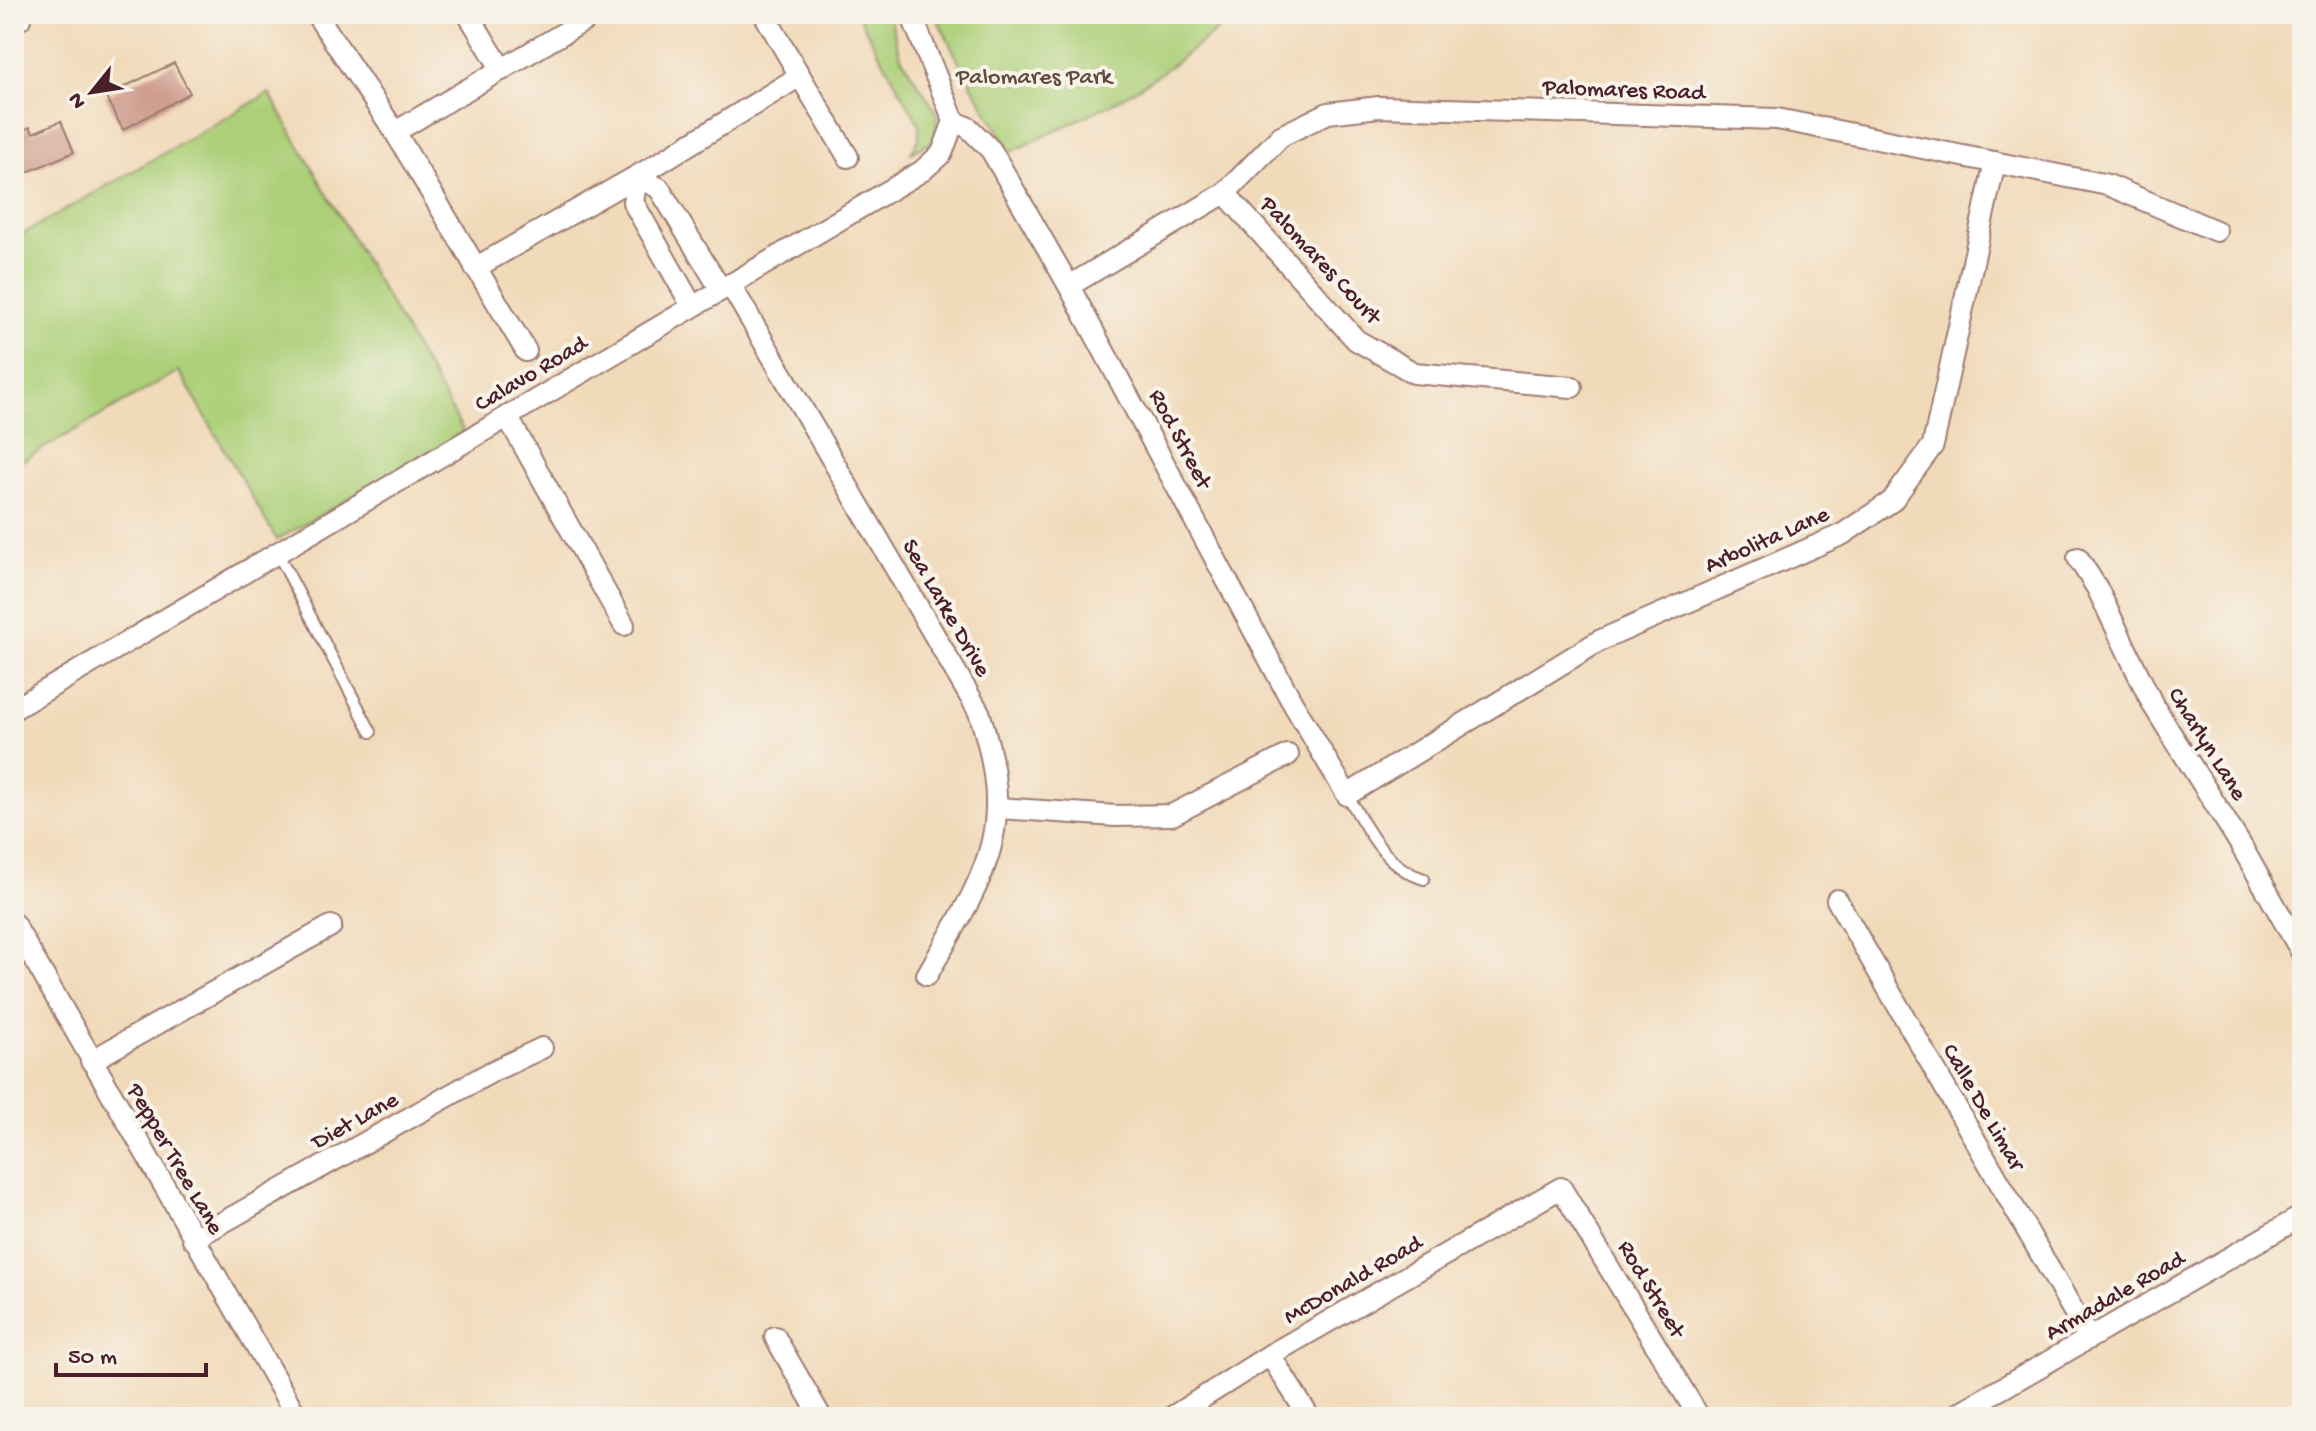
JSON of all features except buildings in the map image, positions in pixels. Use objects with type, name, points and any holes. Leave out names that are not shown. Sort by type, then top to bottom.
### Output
[{"type":"street","points":[[316,14],[395,132],[526,351]]},
{"type":"street","points":[[468,14],[502,70]]},
{"type":"street","points":[[395,132],[596,14]]},
{"type":"street","points":[[764,14],[848,157]]},
{"type":"street","points":[[911,14],[954,121]]},
{"type":"street","points":[[475,268],[637,177],[800,76]]},
{"type":"street","name":"Palomares Road","points":[[1069,286],[1225,193],[1281,136],[1328,113],[1379,107],[1777,119],[2108,185],[2216,231]]},
{"type":"street","name":"Rod Street","points":[[954,121],[969,128],[991,150],[1069,286],[1291,700],[1347,795]]},
{"type":"street","name":"Calavo Road","points":[[14,709],[922,171],[942,153],[954,121]]},
{"type":"street","name":"Arbolita Lane","points":[[1347,795],[1599,641],[1843,534],[1892,501],[1933,445],[1995,162]]},
{"type":"street","points":[[637,177],[633,202],[692,306]]},
{"type":"street","name":"Sea Larke Drive","points":[[637,177],[659,188],[726,287],[979,712],[990,747],[999,808],[985,873],[927,975]]},
{"type":"street","name":"Palomares Court","points":[[1225,193],[1356,340],[1414,373],[1572,387]]},
{"type":"street","points":[[507,416],[624,625]]},
{"type":"street","name":"Charlyn Lane","points":[[2078,558],[2097,588],[2153,705],[2239,842],[2302,953]]},
{"type":"street","points":[[999,808],[1116,816],[1172,815],[1288,755]]},
{"type":"street","name":"Calle De Limar","points":[[1837,900],[2089,1338]]},
{"type":"street","name":"Pepper Tree Lane","points":[[14,924],[297,1417]]},
{"type":"street","points":[[91,1061],[331,926]]},
{"type":"street","name":"Diet Lane","points":[[193,1239],[493,1071],[542,1048]]},
{"type":"street","name":"Rod Street","points":[[1561,1188],[1699,1417]]},
{"type":"street","name":"McDonald Road","points":[[1172,1417],[1270,1355],[1561,1188]]},
{"type":"street","name":"Armadale Road","points":[[1952,1417],[2302,1216]]},
{"type":"street","points":[[775,1337],[821,1417]]},
{"type":"street","points":[[1270,1355],[1309,1417]]},
{"type":"lane","points":[[277,552],[371,732]]},
{"type":"lane","points":[[1347,795],[1385,855],[1399,867],[1424,879]]},
{"type":"green space","points":[[857,14],[889,14],[901,57],[937,113],[935,140],[911,153],[919,139],[919,124]]},
{"type":"green space","name":"Palomares Park","points":[[935,14],[1239,14],[1161,73],[1117,101],[1011,152],[965,74]]},
{"type":"green space","points":[[269,93],[464,432],[277,540],[179,371],[14,465],[14,239]]}]
